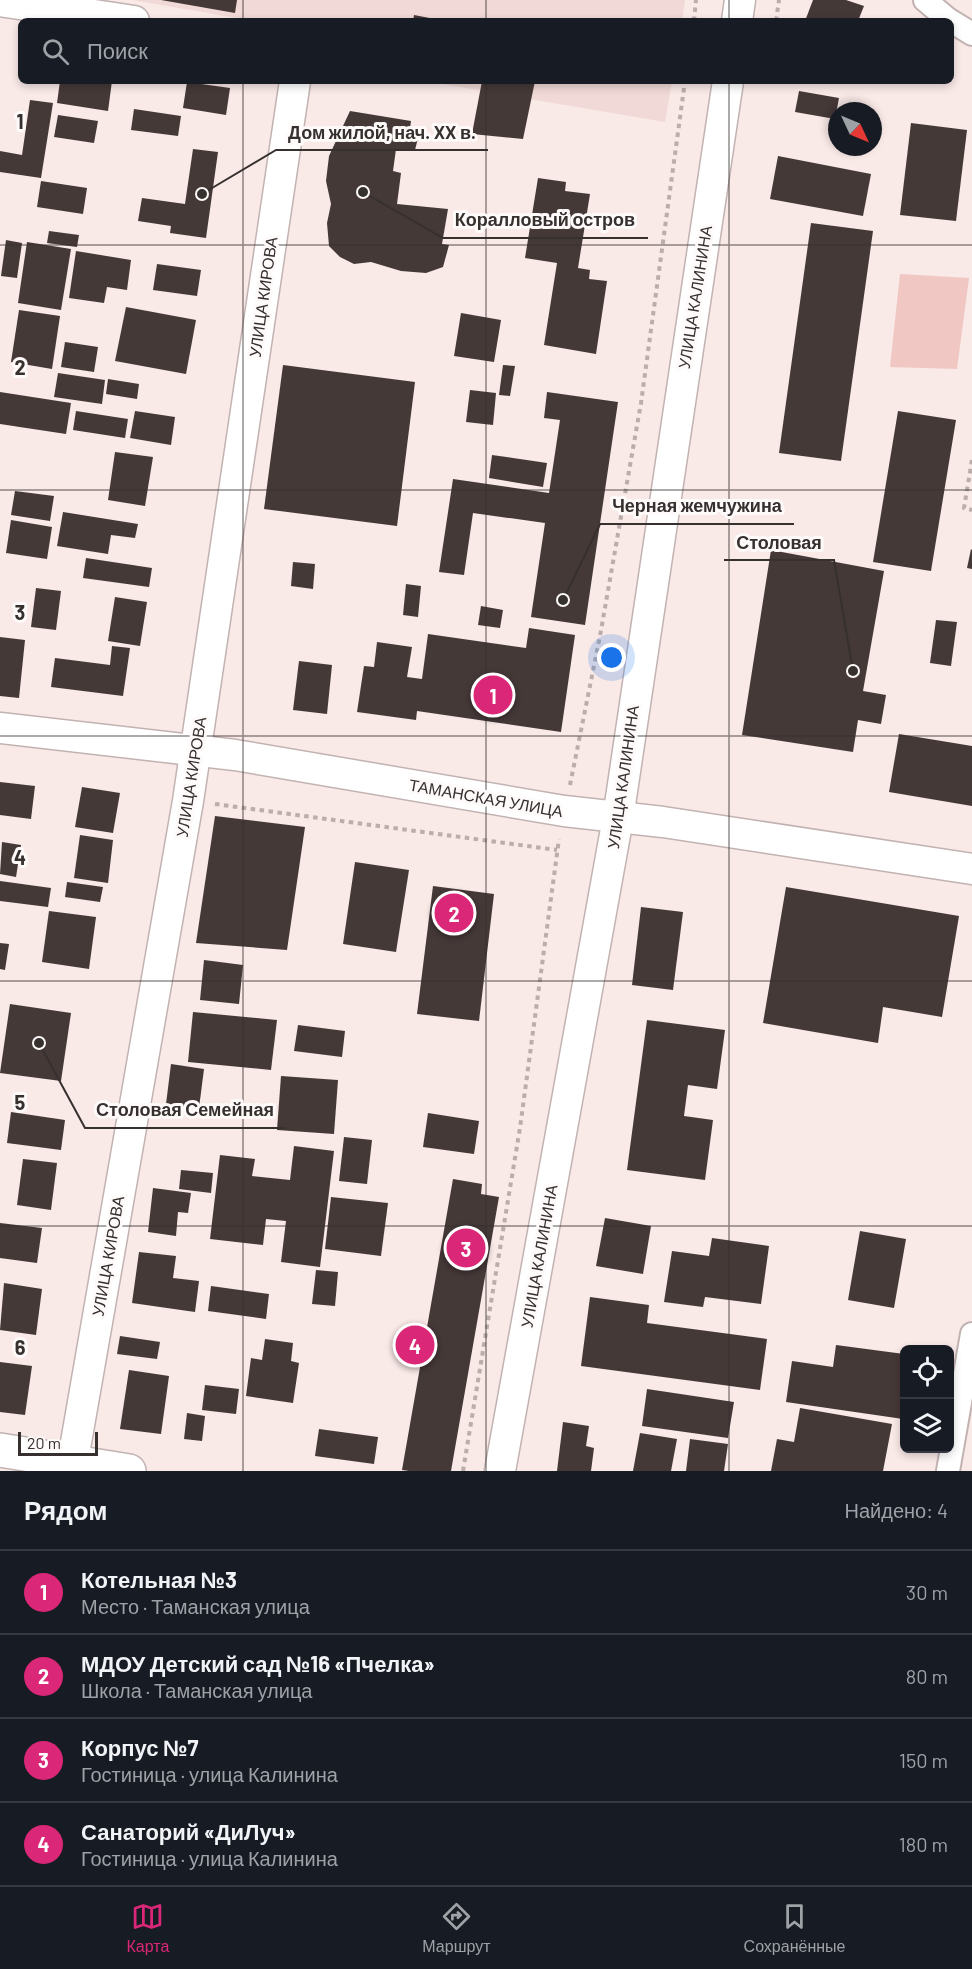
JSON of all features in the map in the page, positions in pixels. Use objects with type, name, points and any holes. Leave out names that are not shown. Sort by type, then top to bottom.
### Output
[{"type":"street","points":[[737,18],[740,0]]},
{"type":"street","points":[[925,0],[947,18]]},
{"type":"street","points":[[0,1],[114,18]]},
{"type":"street","points":[[954,23],[972,34]]},
{"type":"street","name":"УЛИЦА КИРОВА","points":[[72,1467],[195,752],[295,84]]},
{"type":"street","name":"УЛИЦА КАЛИНИНА","points":[[500,1471],[618,818],[728,84]]},
{"type":"street","name":"ТАМАНСКАЯ УЛИЦА","points":[[0,728],[235,755],[564,811],[972,869]]},
{"type":"street","points":[[948,1471],[972,1334]]},
{"type":"street","points":[[0,1450],[72,1467],[129,1471]]},
{"type":"path","points":[[693,18],[696,0]]},
{"type":"path","points":[[776,18],[779,0]]},
{"type":"path","points":[[463,1471],[520,1128],[557,850],[600,636],[641,403],[685,84]]},
{"type":"path","points":[[972,460],[964,508],[972,510]]},
{"type":"path","points":[[209,803],[557,850]]},
{"type":"shaded area","points":[[133,0],[685,0],[682,18],[237,18]]},
{"type":"shaded area","points":[[443,84],[671,84],[665,122]]},
{"type":"shaded area","points":[[900,274],[969,278],[957,369],[890,367]]},
{"type":"building","points":[[161,0],[237,0],[235,13]]},
{"type":"building","points":[[813,0],[846,0],[864,6],[859,18],[806,18]]},
{"type":"building","points":[[414,15],[430,18],[414,18]]},
{"type":"building","points":[[60,84],[112,84],[108,111],[57,103]]},
{"type":"building","points":[[187,84],[230,88],[226,115],[183,108]]},
{"type":"building","points":[[481,84],[534,84],[523,139],[472,134]]},
{"type":"building","points":[[799,91],[839,98],[838,102],[828,102],[828,118],[795,112]]},
{"type":"building","points":[[30,100],[53,103],[41,178],[0,172],[0,151],[22,155]]},
{"type":"building","points":[[134,109],[181,116],[178,136],[131,130]]},
{"type":"building","points":[[350,111],[411,121],[409,136],[418,138],[415,150],[396,149],[393,171],[401,173],[397,204],[448,209],[442,244],[449,245],[443,267],[426,273],[401,271],[371,262],[354,264],[340,257],[329,246],[327,223],[331,204],[326,181],[329,156]]},
{"type":"building","points":[[58,115],[98,121],[94,143],[54,137]]},
{"type":"building","points":[[911,123],[967,130],[956,221],[900,215]]},
{"type":"building","points":[[193,149],[218,152],[206,238],[170,233],[171,226],[138,221],[142,198],[185,204]]},
{"type":"building","points":[[778,156],[871,174],[863,216],[770,199]]},
{"type":"building","points":[[538,178],[566,182],[565,191],[590,194],[578,268],[590,270],[589,279],[607,281],[596,354],[544,345],[557,263],[525,258]]},
{"type":"building","points":[[41,181],[87,188],[83,214],[37,207]]},
{"type":"building","points":[[811,223],[873,231],[841,461],[779,453]]},
{"type":"building","points":[[49,231],[79,235],[77,247],[47,243]]},
{"type":"building","points":[[6,240],[22,243],[17,278],[1,276]]},
{"type":"building","points":[[27,242],[71,249],[61,310],[18,303]]},
{"type":"building","points":[[76,251],[131,260],[127,290],[107,287],[104,303],[69,298]]},
{"type":"building","points":[[157,264],[201,270],[197,296],[153,290]]},
{"type":"building","points":[[126,307],[196,320],[186,374],[115,361]]},
{"type":"building","points":[[19,310],[60,316],[52,369],[11,362]]},
{"type":"building","points":[[461,313],[501,320],[494,362],[454,356]]},
{"type":"building","points":[[65,342],[98,347],[94,372],[61,367]]},
{"type":"building","points":[[283,365],[415,382],[397,526],[264,509]]},
{"type":"building","points":[[503,365],[515,366],[510,396],[499,395]]},
{"type":"building","points":[[58,373],[105,380],[102,404],[54,397]]},
{"type":"building","points":[[108,379],[139,384],[137,399],[106,394]]},
{"type":"building","points":[[470,390],[496,393],[493,425],[466,422]]},
{"type":"building","points":[[0,392],[71,403],[66,434],[0,424]]},
{"type":"building","points":[[547,392],[618,402],[585,625],[531,617],[545,523],[473,513],[464,575],[439,572],[453,479],[549,493],[560,420],[544,418]]},
{"type":"building","points":[[76,411],[128,419],[125,438],[73,430]]},
{"type":"building","points":[[135,411],[175,417],[171,445],[130,438]]},
{"type":"building","points":[[898,411],[956,420],[931,571],[873,562]]},
{"type":"building","points":[[115,452],[153,457],[145,506],[108,500]]},
{"type":"building","points":[[492,455],[547,463],[543,487],[489,478]]},
{"type":"building","points":[[15,491],[54,496],[50,521],[11,515]]},
{"type":"building","points":[[63,512],[138,524],[135,538],[111,535],[108,554],[57,546]]},
{"type":"building","points":[[11,520],[52,527],[47,559],[6,553]]},
{"type":"building","points":[[771,550],[884,571],[863,691],[886,695],[881,724],[858,720],[853,752],[742,735]]},
{"type":"building","points":[[972,550],[972,569],[967,568]]},
{"type":"building","points":[[86,558],[152,568],[149,587],[83,578]]},
{"type":"building","points":[[293,562],[315,564],[313,589],[291,586]]},
{"type":"building","points":[[406,584],[421,586],[418,617],[403,615]]},
{"type":"building","points":[[36,588],[61,591],[56,630],[31,627]]},
{"type":"building","points":[[115,597],[147,602],[140,646],[108,641]]},
{"type":"building","points":[[481,606],[503,610],[500,628],[478,625]]},
{"type":"building","points":[[936,620],[957,622],[951,666],[930,663]]},
{"type":"building","points":[[529,628],[575,635],[561,732],[417,711],[416,720],[357,712],[364,666],[374,667],[377,642],[412,647],[407,677],[422,679],[428,634],[526,648]]},
{"type":"building","points":[[0,637],[25,640],[19,698],[0,696]]},
{"type":"building","points":[[112,646],[130,648],[123,696],[51,687],[55,658],[110,665]]},
{"type":"building","points":[[299,661],[332,665],[327,714],[293,710]]},
{"type":"building","points":[[899,734],[972,746],[972,806],[889,792]]},
{"type":"building","points":[[0,782],[35,786],[31,819],[0,815]]},
{"type":"building","points":[[82,787],[120,793],[113,833],[75,827]]},
{"type":"building","points":[[215,816],[305,827],[287,950],[196,943]]},
{"type":"building","points":[[80,835],[113,840],[108,883],[74,878]]},
{"type":"building","points":[[2,842],[21,845],[16,877],[0,874]]},
{"type":"building","points":[[355,862],[409,870],[396,952],[343,944]]},
{"type":"building","points":[[0,881],[51,888],[48,907],[0,901]]},
{"type":"building","points":[[67,882],[103,887],[100,902],[65,897]]},
{"type":"building","points":[[433,886],[494,894],[479,1021],[417,1014]]},
{"type":"building","points":[[786,887],[959,916],[942,1017],[883,1007],[878,1043],[763,1023]]},
{"type":"building","points":[[641,907],[683,912],[673,990],[632,985]]},
{"type":"building","points":[[49,911],[96,917],[89,969],[42,962]]},
{"type":"building","points":[[0,943],[9,944],[5,970],[0,969]]},
{"type":"building","points":[[204,960],[243,965],[239,1004],[200,1000]]},
{"type":"building","points":[[10,1004],[71,1013],[61,1081],[0,1073]]},
{"type":"building","points":[[193,1012],[277,1020],[271,1070],[188,1062]]},
{"type":"building","points":[[647,1020],[725,1030],[717,1089],[688,1085],[684,1116],[713,1120],[705,1180],[627,1170]]},
{"type":"building","points":[[298,1025],[345,1031],[342,1057],[294,1051]]},
{"type":"building","points":[[171,1064],[204,1069],[199,1108],[166,1104]]},
{"type":"building","points":[[281,1076],[338,1080],[334,1134],[277,1130]]},
{"type":"building","points":[[11,1112],[65,1120],[61,1150],[7,1143]]},
{"type":"building","points":[[428,1113],[479,1121],[474,1154],[423,1147]]},
{"type":"building","points":[[344,1137],[372,1140],[367,1184],[339,1181]]},
{"type":"building","points":[[294,1146],[334,1151],[320,1267],[281,1262],[286,1221],[266,1219],[263,1245],[210,1239],[220,1155],[255,1159],[252,1176],[290,1180]]},
{"type":"building","points":[[23,1159],[57,1163],[51,1210],[17,1205]]},
{"type":"building","points":[[181,1170],[213,1173],[211,1193],[179,1189]]},
{"type":"building","points":[[453,1179],[482,1184],[481,1194],[499,1197],[451,1471],[402,1470]]},
{"type":"building","points":[[153,1188],[191,1193],[188,1213],[178,1212],[176,1236],[148,1232]]},
{"type":"building","points":[[331,1197],[388,1203],[381,1256],[325,1249]]},
{"type":"building","points":[[605,1218],[651,1226],[643,1274],[596,1266]]},
{"type":"building","points":[[0,1223],[42,1228],[37,1263],[0,1258]]},
{"type":"building","points":[[860,1231],[906,1239],[894,1308],[848,1300]]},
{"type":"building","points":[[712,1238],[769,1246],[761,1304],[705,1297],[703,1307],[664,1302],[672,1251],[709,1256]]},
{"type":"building","points":[[139,1252],[176,1256],[173,1278],[199,1281],[195,1312],[132,1303]]},
{"type":"building","points":[[316,1270],[338,1272],[335,1306],[312,1304]]},
{"type":"building","points":[[4,1283],[42,1289],[36,1335],[0,1330]]},
{"type":"building","points":[[211,1286],[269,1294],[266,1319],[208,1311]]},
{"type":"building","points":[[590,1297],[649,1305],[647,1323],[767,1339],[760,1390],[581,1366]]},
{"type":"building","points":[[120,1336],[160,1342],[157,1359],[117,1354]]},
{"type":"building","points":[[265,1339],[293,1343],[291,1361],[299,1363],[293,1403],[246,1396],[251,1358],[262,1360]]},
{"type":"building","points":[[836,1345],[900,1353],[900,1419],[786,1402],[792,1361],[833,1367]]},
{"type":"building","points":[[0,1362],[32,1366],[25,1415],[0,1412]]},
{"type":"building","points":[[129,1370],[169,1376],[161,1434],[120,1429]]},
{"type":"building","points":[[205,1385],[239,1389],[236,1414],[202,1410]]},
{"type":"building","points":[[647,1389],[734,1402],[728,1438],[642,1426]]},
{"type":"building","points":[[800,1408],[892,1424],[883,1471],[771,1471],[777,1439],[794,1442]]},
{"type":"building","points":[[187,1413],[205,1416],[202,1441],[184,1439]]},
{"type":"building","points":[[563,1422],[589,1426],[586,1446],[594,1448],[591,1471],[557,1471]]},
{"type":"building","points":[[319,1429],[378,1437],[374,1464],[315,1456]]},
{"type":"building","points":[[640,1433],[677,1439],[671,1471],[633,1471]]},
{"type":"building","points":[[690,1439],[728,1444],[724,1471],[686,1471]]},
{"type":"place","name":"Коралловый остров","points":[[363,192]]},
{"type":"place","name":"Дом жилой, нач. XX в.","points":[[202,194]]},
{"type":"place","name":"Черная жемчужина","points":[[563,600]]},
{"type":"place","name":"Столовая","points":[[853,671]]},
{"type":"place","name":"Котельная №3","points":[[493,695]]},
{"type":"place","name":"МДОУ Детский сад №16 «Пчелка»","points":[[454,913]]},
{"type":"place","name":"Столовая Семейная","points":[[39,1043]]},
{"type":"place","name":"Корпус №7","points":[[466,1248]]},
{"type":"place","name":"Санаторий «ДиЛуч»","points":[[415,1345]]}]
